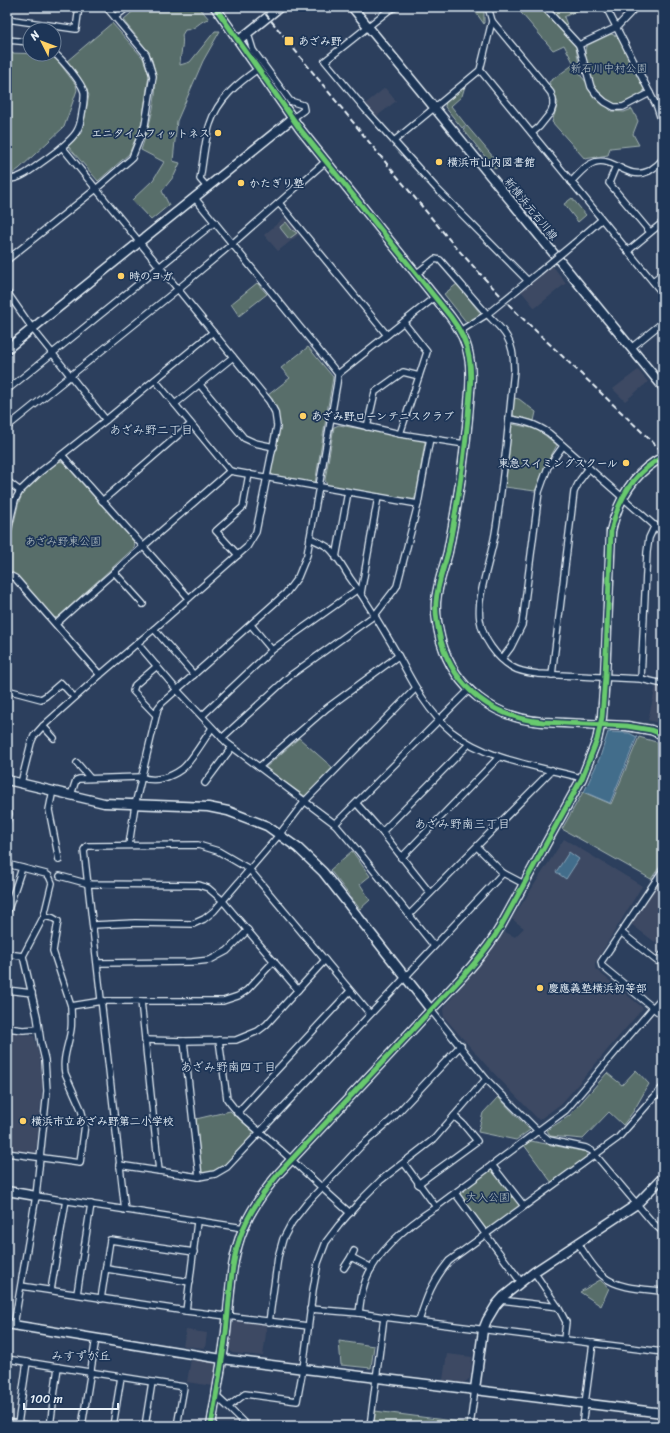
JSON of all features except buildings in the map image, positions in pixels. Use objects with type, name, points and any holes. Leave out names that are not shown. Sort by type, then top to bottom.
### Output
[{"type":"street","points":[[7,19],[76,29],[80,7]]},
{"type":"street","points":[[7,260],[96,189],[132,158],[144,125],[153,76],[146,54],[106,7]]},
{"type":"street","points":[[115,17],[128,7]]},
{"type":"street","points":[[215,7],[325,162],[435,297],[460,331],[469,356],[471,376],[465,444],[458,498],[436,604],[437,627],[445,654],[462,683],[489,706],[514,717],[530,721],[627,726],[651,730],[663,735]]},
{"type":"street","points":[[238,40],[248,34],[280,7]]},
{"type":"street","name":"新横浜元石川線","points":[[352,7],[663,387]]},
{"type":"street","points":[[396,7],[389,10],[325,61],[365,109],[437,189],[528,281]]},
{"type":"street","points":[[432,7],[451,7]]},
{"type":"street","points":[[488,7],[492,21],[540,79],[553,100],[551,112],[532,133]]},
{"type":"street","points":[[544,7],[579,45],[591,87],[604,102],[614,107],[624,107],[650,93]]},
{"type":"street","points":[[606,7],[657,107],[663,126]]},
{"type":"street","points":[[579,45],[617,27],[636,7]]},
{"type":"street","points":[[394,141],[480,70],[492,21]]},
{"type":"street","points":[[7,349],[138,241],[304,110],[303,105],[290,101],[253,50],[248,34]]},
{"type":"street","points":[[7,40],[22,41]]},
{"type":"street","points":[[7,179],[13,180],[21,176],[62,147],[78,129],[82,112],[84,92],[73,74],[62,60]]},
{"type":"street","points":[[207,187],[200,179],[209,125],[223,99],[230,91],[258,69]]},
{"type":"street","points":[[480,70],[663,294]]},
{"type":"street","points":[[21,783],[31,743],[34,736],[43,726],[100,674],[154,629],[247,547],[256,532],[268,478],[277,426],[275,412],[269,402],[62,147]]},
{"type":"street","points":[[571,182],[584,168],[594,163],[606,162],[632,173],[642,174],[652,169],[663,159]]},
{"type":"street","points":[[7,427],[232,244],[325,162]]},
{"type":"street","points":[[616,166],[609,183],[650,232]]},
{"type":"street","points":[[194,197],[338,374]]},
{"type":"street","points":[[279,203],[387,335]]},
{"type":"street","points":[[460,331],[489,313],[601,220]]},
{"type":"street","points":[[7,390],[215,222]]},
{"type":"street","points":[[628,251],[663,222]]},
{"type":"street","points":[[416,274],[435,259],[440,260],[489,313],[507,336],[511,345],[514,360],[498,515],[493,545],[479,604],[480,620],[486,638],[502,659],[513,667],[526,672],[552,675],[641,679],[663,684]]},
{"type":"street","points":[[653,282],[663,273]]},
{"type":"street","points":[[7,292],[32,328],[106,420]]},
{"type":"street","points":[[129,845],[141,777],[156,715],[160,705],[280,599],[291,587],[304,564],[310,538],[338,374],[435,297]]},
{"type":"street","points":[[400,434],[427,352],[404,322]]},
{"type":"street","points":[[631,348],[663,322]]},
{"type":"street","points":[[7,533],[15,500],[20,491],[40,472],[213,332]]},
{"type":"street","points":[[175,404],[233,357]]},
{"type":"street","points":[[367,427],[375,392],[403,372],[419,376]]},
{"type":"street","points":[[154,380],[230,471],[418,504]]},
{"type":"street","points":[[200,385],[244,438],[255,443],[274,447]]},
{"type":"street","points":[[331,418],[400,434],[465,444]]},
{"type":"street","points":[[509,419],[538,425],[549,433],[663,533]]},
{"type":"street","points":[[102,501],[191,424]]},
{"type":"street","points":[[222,738],[291,675],[375,615],[397,586],[418,504],[430,438]]},
{"type":"street","points":[[502,659],[511,647],[522,625],[539,492],[548,467],[563,446]]},
{"type":"street","points":[[62,455],[189,598]]},
{"type":"street","points":[[211,1426],[228,1317],[234,1262],[244,1228],[254,1207],[265,1190],[292,1159],[431,1010],[485,949],[497,932],[582,778],[592,756],[600,725],[605,677],[611,531],[615,514],[630,485],[641,473],[663,457]]},
{"type":"street","points":[[552,675],[574,492],[580,480],[589,468]]},
{"type":"street","points":[[56,624],[230,471]]},
{"type":"street","points":[[238,555],[216,531],[243,507],[249,474]]},
{"type":"street","points":[[7,481],[20,491]]},
{"type":"street","points":[[336,558],[348,492]]},
{"type":"street","points":[[202,716],[272,650],[360,591],[378,497]]},
{"type":"street","points":[[641,679],[647,552],[649,538],[655,525]]},
{"type":"street","points":[[310,538],[329,548],[360,591],[375,615],[427,706],[452,732],[469,744],[499,757],[582,778]]},
{"type":"street","points":[[114,572],[143,604]]},
{"type":"street","points":[[7,574],[14,578],[100,674]]},
{"type":"street","points":[[251,625],[272,650]]},
{"type":"street","points":[[154,629],[194,675]]},
{"type":"street","points":[[137,643],[177,690],[222,738],[335,824],[434,946]]},
{"type":"street","points":[[259,767],[327,708],[398,656]]},
{"type":"street","points":[[156,715],[133,691],[135,685],[157,666]]},
{"type":"street","points":[[7,690],[41,699],[61,683],[74,697]]},
{"type":"street","points":[[93,925],[136,923],[192,924],[204,919],[214,911],[279,835],[305,801],[416,688]]},
{"type":"street","points":[[335,824],[357,804],[469,690]]},
{"type":"street","points":[[43,726],[54,738]]},
{"type":"street","points":[[71,795],[76,780],[90,778],[141,777],[156,780],[172,775],[183,768],[212,728]]},
{"type":"street","points":[[382,832],[469,744]]},
{"type":"street","points":[[205,783],[232,747]]},
{"type":"street","points":[[401,858],[499,757]]},
{"type":"street","points":[[77,763],[90,778]]},
{"type":"street","points":[[409,915],[552,770]]},
{"type":"street","points":[[7,780],[104,803],[180,805],[228,811],[259,822],[298,848],[323,872],[406,976],[431,1010],[461,1045],[486,1079],[548,1140],[586,1148],[596,1155],[652,1222],[663,1232]]},
{"type":"street","points":[[53,790],[49,810],[59,860]]},
{"type":"street","points":[[357,804],[382,832],[430,893]]},
{"type":"street","points":[[7,813],[9,814],[7,821]]},
{"type":"street","points":[[125,1210],[84,850],[87,846],[198,846],[218,851],[249,869],[370,1014]]},
{"type":"street","points":[[477,847],[503,873],[524,884]]},
{"type":"street","points":[[7,864],[49,876],[52,883],[44,916],[24,956],[45,1060],[47,1091],[36,1196],[21,1286],[10,1325],[222,1359],[663,1413]]},
{"type":"street","points":[[7,913],[10,898],[22,868]]},
{"type":"street","points":[[663,870],[622,933],[601,962],[602,966],[663,1016]]},
{"type":"street","points":[[119,1165],[199,1177],[215,1174],[227,1167],[503,873]]},
{"type":"street","points":[[60,876],[89,884],[199,885],[208,888],[222,900],[298,990]]},
{"type":"street","points":[[7,1153],[80,1163],[85,1124],[64,1067],[64,1059],[72,1028],[71,1006],[53,951],[58,922],[53,918],[44,916]]},
{"type":"street","points":[[98,963],[192,962],[210,960],[227,951],[248,930]]},
{"type":"street","points":[[622,933],[657,961],[663,954]]},
{"type":"street","points":[[7,954],[24,956]]},
{"type":"street","points":[[146,1040],[236,1040],[258,1031],[266,1025],[325,960]]},
{"type":"street","points":[[71,1006],[102,1001],[223,1001],[238,996],[248,990],[274,961]]},
{"type":"street","points":[[7,990],[32,993]]},
{"type":"street","points":[[237,1113],[350,991]]},
{"type":"street","points":[[359,1313],[363,1288],[372,1268],[394,1240],[417,1219],[436,1208],[455,1192],[566,1110],[663,996]]},
{"type":"street","points":[[141,1002],[159,1171]]},
{"type":"street","points":[[7,1028],[23,1030],[38,1029]]},
{"type":"street","points":[[219,1040],[227,1099],[237,1113],[292,1159],[350,1213]]},
{"type":"street","points":[[184,1041],[199,1177]]},
{"type":"street","points":[[269,1322],[282,1239],[292,1222],[321,1187],[360,1147],[391,1120],[461,1045]]},
{"type":"street","points":[[228,1407],[245,1394],[297,1401],[318,1263],[326,1242],[350,1213],[381,1180],[434,1139],[486,1079]]},
{"type":"street","points":[[419,1321],[428,1294],[440,1272],[449,1261],[596,1155],[623,1133],[663,1087]]},
{"type":"street","points":[[418,1184],[477,1141],[463,1124],[454,1116]]},
{"type":"street","points":[[404,1163],[436,1208]]},
{"type":"street","points":[[492,1165],[524,1206]]},
{"type":"street","points":[[470,1426],[483,1330],[487,1320],[501,1300],[534,1272],[637,1204],[663,1177]]},
{"type":"street","points":[[7,1191],[197,1222],[244,1228]]},
{"type":"street","points":[[455,1192],[521,1282]]},
{"type":"street","points":[[51,1290],[66,1200]]},
{"type":"street","points":[[77,1294],[91,1204]]},
{"type":"street","points":[[186,1311],[197,1222]]},
{"type":"street","points":[[102,1298],[110,1240],[194,1252]]},
{"type":"street","points":[[578,1243],[604,1278],[621,1285],[663,1291]]},
{"type":"street","points":[[344,1268],[354,1251]]},
{"type":"street","points":[[351,1257],[372,1268]]},
{"type":"street","points":[[107,1269],[190,1282]]},
{"type":"street","points":[[534,1272],[558,1307],[566,1322],[564,1339]]},
{"type":"street","points":[[21,1286],[228,1317],[308,1326]]},
{"type":"street","points":[[501,1300],[558,1307]]},
{"type":"street","points":[[310,1309],[359,1313],[663,1352]]},
{"type":"street","points":[[370,1426],[384,1317]]},
{"type":"street","points":[[82,1426],[96,1338]]},
{"type":"street","points":[[582,1426],[593,1343]]},
{"type":"street","points":[[7,1359],[184,1387],[177,1426]]},
{"type":"street","points":[[18,1424],[27,1362]]},
{"type":"street","points":[[50,1426],[58,1367]]},
{"type":"street","points":[[113,1426],[121,1377]]},
{"type":"street","points":[[145,1426],[152,1382]]},
{"type":"street","points":[[216,1396],[247,1426]]},
{"type":"street","points":[[7,1422],[32,1426]]},
{"type":"shaded area","points":[[385,88],[396,101],[376,117],[365,104]]},
{"type":"shaded area","points":[[284,218],[287,221],[290,219],[301,233],[278,251],[264,235]]},
{"type":"shaded area","points":[[552,265],[566,283],[535,308],[521,291]]},
{"type":"shaded area","points":[[638,370],[648,382],[625,401],[613,389]]},
{"type":"shaded area","points":[[656,686],[663,687],[662,724],[648,720]]},
{"type":"shaded area","points":[[608,732],[629,733],[637,737],[610,803],[584,792],[600,757]]},
{"type":"shaded area","name":"慶應義塾横浜初等部","points":[[564,839],[642,886],[595,963],[595,969],[643,1008],[562,1103],[539,1120],[486,1065],[444,1017],[443,1009],[505,932],[515,937],[524,928],[512,919]]},
{"type":"shaded area","points":[[569,852],[579,859],[566,879],[556,872]]},
{"type":"shaded area","points":[[663,874],[663,932],[655,942],[631,924]]},
{"type":"shaded area","name":"横浜市立あざみ野第二小学校","points":[[7,1032],[34,1036],[40,1058],[42,1092],[36,1153],[7,1149]]},
{"type":"shaded area","points":[[235,1321],[267,1325],[263,1356],[232,1353],[229,1348],[233,1323]]},
{"type":"shaded area","points":[[186,1330],[207,1333],[205,1348],[183,1346]]},
{"type":"shaded area","points":[[447,1354],[472,1357],[470,1378],[464,1383],[443,1380]]},
{"type":"shaded area","points":[[191,1359],[214,1363],[216,1367],[213,1386],[187,1382]]},
{"type":"green space","points":[[138,7],[199,7],[209,19],[189,30],[185,30],[182,35],[183,42],[180,65],[190,62],[215,31],[220,31],[203,61],[177,121],[173,161],[180,163],[174,176],[162,191],[169,205],[151,220],[132,200],[153,180],[164,162],[141,150],[154,104],[155,80],[154,69],[149,53],[123,20]]},
{"type":"green space","points":[[472,7],[484,7],[484,24]]},
{"type":"green space","points":[[516,7],[584,7],[564,17],[576,48],[581,76],[611,111],[624,112],[632,109],[638,121],[633,134],[639,145],[610,148],[608,155],[585,159],[552,122],[558,103],[549,82],[574,64],[564,45],[553,50]]},
{"type":"green space","points":[[112,23],[143,58],[149,75],[142,123],[129,154],[98,181],[68,146],[82,132],[89,95],[76,72],[67,61]]},
{"type":"green space","name":"新石川中村公園","points":[[611,34],[619,37],[644,89],[643,93],[620,104],[609,101],[601,94],[589,77],[586,66],[586,46]]},
{"type":"green space","points":[[7,53],[22,53],[22,62],[59,62],[76,85],[77,90],[64,127],[19,169],[9,176],[7,175]]},
{"type":"green space","points":[[465,86],[462,96],[451,106],[466,125],[462,128],[445,107],[446,101]]},
{"type":"green space","points":[[467,126],[500,165],[495,169],[463,129]]},
{"type":"green space","points":[[572,198],[586,215],[578,222],[564,204]]},
{"type":"green space","points":[[286,222],[292,230],[297,233],[289,239],[280,227]]},
{"type":"green space","points":[[257,283],[267,294],[239,316],[231,304]]},
{"type":"green space","points":[[457,284],[481,314],[467,323],[444,294]]},
{"type":"green space","name":"あざみ野ローンテニスクラブ","points":[[308,347],[333,377],[315,483],[274,476],[271,473],[279,423],[268,395],[290,378],[281,368]]},
{"type":"green space","points":[[514,398],[519,399],[536,412],[534,421],[515,417],[513,414]]},
{"type":"green space","points":[[512,424],[537,429],[557,445],[546,465],[535,491],[505,487]]},
{"type":"green space","name":"あざみ野ローンテニスクラブ","points":[[339,425],[422,440],[425,442],[416,496],[413,500],[327,485],[325,480],[334,427]]},
{"type":"green space","name":"あざみ野東公園","points":[[58,461],[63,462],[135,543],[134,548],[58,617],[54,618],[18,577],[7,570],[7,553],[22,494],[28,486]]},
{"type":"green space","points":[[639,737],[663,744],[663,862],[651,879],[562,829],[583,792],[611,804]]},
{"type":"green space","points":[[299,738],[333,768],[306,797],[265,768]]},
{"type":"green space","points":[[352,851],[370,876],[360,884],[370,900],[360,909],[330,870]]},
{"type":"green space","points":[[636,1070],[649,1084],[633,1112],[623,1125],[609,1112],[583,1139],[550,1136],[547,1130],[569,1116],[607,1073],[622,1085]]},
{"type":"green space","points":[[498,1097],[530,1130],[516,1140],[478,1132],[483,1113]]},
{"type":"green space","points":[[230,1111],[255,1133],[222,1168],[216,1172],[202,1175],[196,1119]]},
{"type":"green space","points":[[531,1141],[587,1152],[587,1158],[552,1183],[524,1145]]},
{"type":"green space","name":"大入公園","points":[[491,1168],[521,1206],[487,1230],[459,1193]]},
{"type":"green space","points":[[600,1280],[609,1288],[601,1306],[580,1292]]},
{"type":"green space","points":[[339,1341],[374,1346],[371,1368],[341,1365]]},
{"type":"green space","points":[[375,1411],[468,1423],[468,1426],[373,1426]]},
{"type":"railway","points":[[260,7],[453,244],[516,312],[663,452]]},
{"type":"cycle path","points":[[215,7],[300,129],[450,316],[459,330],[468,351],[471,380],[460,484],[448,552],[438,589],[436,607],[441,641],[447,658],[456,673],[467,687],[479,698],[508,714],[543,722],[627,726],[651,730],[663,735]]},
{"type":"cycle path","points":[[211,1426],[226,1332],[233,1265],[239,1239],[255,1205],[279,1173],[483,953],[501,926],[582,778],[597,740],[602,717],[611,531],[618,508],[629,488],[644,471],[663,457]]},
{"type":"place","name":"あざみ野","points":[[289,41]]},
{"type":"place","name":"エニタイムフィットネス","points":[[218,133]]},
{"type":"place","name":"横浜市山内図書館","points":[[439,162]]},
{"type":"place","name":"かたぎり塾","points":[[241,183]]},
{"type":"place","name":"時のヨガ","points":[[121,276]]},
{"type":"place","name":"あざみ野ローンテニスクラブ","points":[[303,416]]},
{"type":"place","name":"東急スイミングスクール","points":[[626,463]]},
{"type":"place","name":"慶應義塾横浜初等部","points":[[540,988]]},
{"type":"place","name":"横浜市立あざみ野第二小学校","points":[[23,1121]]},
{"type":"district","name":"あざみ野二丁目","points":[[151,430]]},
{"type":"district","name":"あざみ野南三丁目","points":[[462,824]]},
{"type":"district","name":"あざみ野南四丁目","points":[[228,1067]]},
{"type":"district","name":"みすずが丘","points":[[81,1356]]}]
